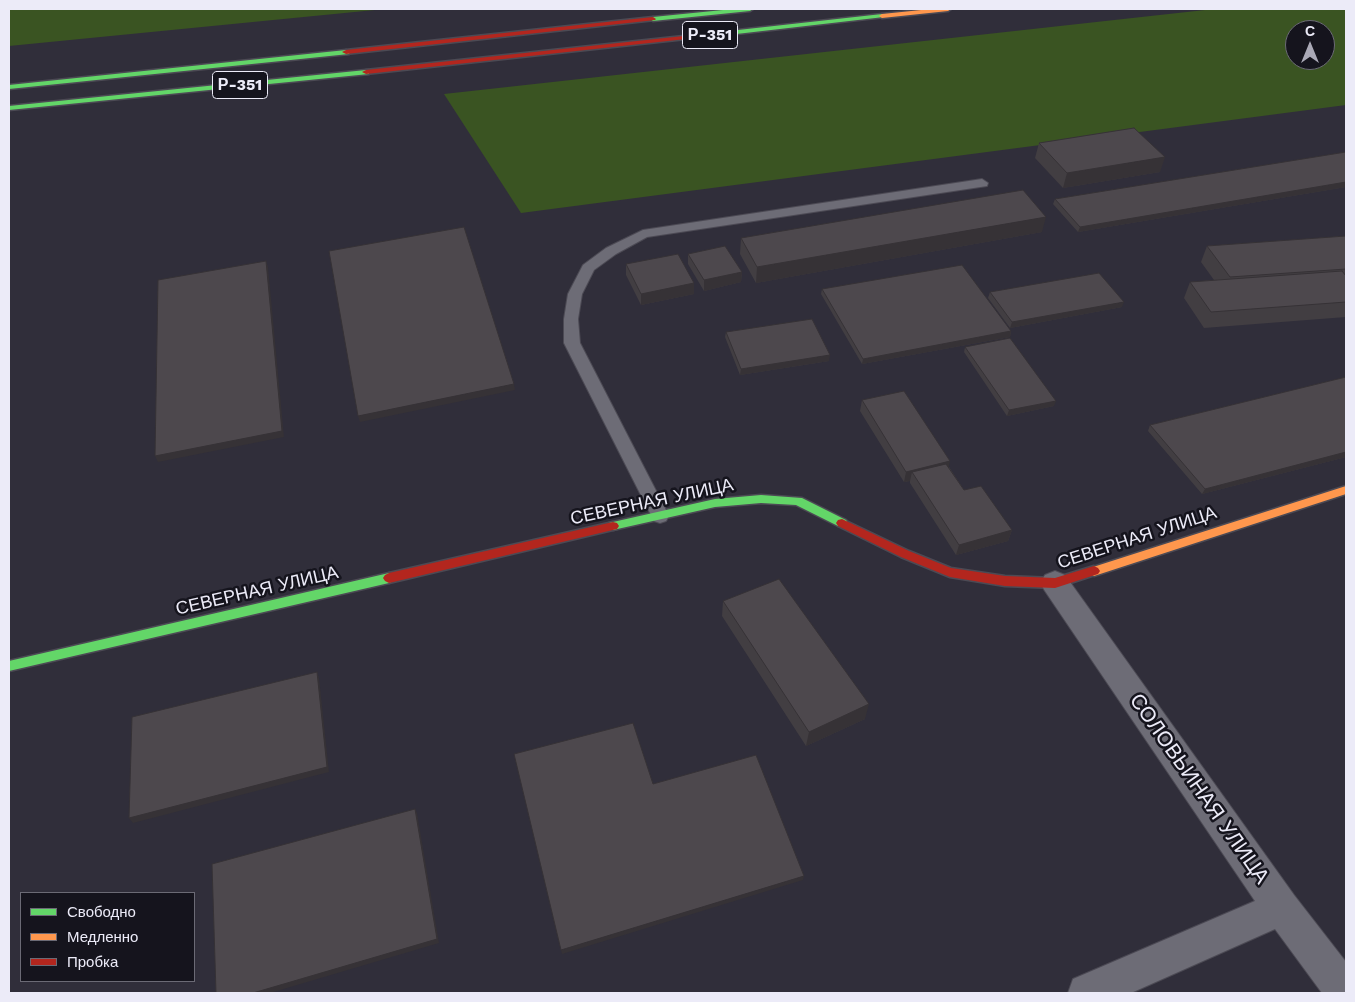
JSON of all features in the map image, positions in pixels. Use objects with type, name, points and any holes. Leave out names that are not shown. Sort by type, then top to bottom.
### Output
[{"type":"main road","name":"Р-351","points":[[9,87],[750,9]]},
{"type":"main road","name":"Р-351","points":[[9,108],[482,60],[948,9]]},
{"type":"main road","name":"СЕВЕРНАЯ УЛИЦА","points":[[9,666],[715,504],[761,499],[798,501],[905,554],[950,572],[1005,581],[1055,583],[1346,490]]},
{"type":"street","name":"СОЛОВЬИНАЯ УЛИЦА","points":[[1055,583],[1281,908],[1346,993]]},
{"type":"street","points":[[1087,993],[1281,908]]},
{"type":"lane","points":[[660,516],[572,343],[571,319],[575,294],[588,268],[611,252],[643,234],[982,183]]},
{"type":"green space","points":[[9,9],[385,9],[9,46]]},
{"type":"green space","points":[[1214,9],[1346,9],[1346,105],[521,213],[444,94]]},
{"type":"building","points":[[1134,128],[1165,157],[1067,173],[1039,143]]},
{"type":"building","points":[[1346,152],[1346,182],[1080,227],[1055,199]]},
{"type":"building","points":[[1023,190],[1046,217],[757,267],[741,238]]},
{"type":"building","points":[[464,227],[514,384],[358,416],[329,251]]},
{"type":"building","points":[[1346,236],[1346,269],[1230,277],[1207,246]]},
{"type":"building","points":[[725,246],[742,272],[704,280],[688,254]]},
{"type":"building","points":[[678,254],[694,283],[641,294],[626,264]]},
{"type":"building","points":[[266,261],[282,431],[155,456],[158,280]]},
{"type":"building","points":[[962,265],[1011,331],[863,359],[822,289]]},
{"type":"building","points":[[1342,271],[1346,276],[1346,302],[1211,312],[1190,282]]},
{"type":"building","points":[[1099,273],[1124,302],[1012,322],[990,292]]},
{"type":"building","points":[[812,319],[830,355],[741,369],[726,332]]},
{"type":"building","points":[[1010,338],[1056,401],[1009,410],[965,347]]},
{"type":"building","points":[[1346,377],[1346,452],[1205,489],[1150,425]]},
{"type":"building","points":[[904,391],[950,461],[906,472],[862,400]]},
{"type":"building","points":[[946,464],[964,490],[981,486],[1012,530],[959,545],[912,472]]},
{"type":"building","points":[[779,579],[869,704],[809,732],[723,601]]},
{"type":"building","points":[[317,672],[327,767],[129,818],[132,717]]},
{"type":"building","points":[[633,723],[653,784],[756,755],[804,876],[561,950],[514,754]]},
{"type":"building","points":[[415,809],[437,939],[253,993],[216,993],[212,864]]},
{"type":"traffic: fast","points":[[653,19],[750,9]]},
{"type":"traffic: fast","points":[[693,37],[882,16]]},
{"type":"traffic: fast","points":[[9,87],[346,52]]},
{"type":"traffic: fast","points":[[9,108],[366,72]]},
{"type":"traffic: fast","points":[[613,526],[715,503],[761,499],[798,501],[842,523]]},
{"type":"traffic: fast","points":[[9,666],[389,578]]},
{"type":"traffic: slow","points":[[882,16],[948,9]]},
{"type":"traffic: slow","points":[[1094,571],[1346,490]]},
{"type":"traffic: jam","points":[[346,52],[653,19]]},
{"type":"traffic: jam","points":[[366,72],[693,37]]},
{"type":"traffic: jam","points":[[842,523],[905,554],[950,572],[1005,581],[1055,583],[1094,571]]},
{"type":"traffic: jam","points":[[389,578],[613,526]]}]
